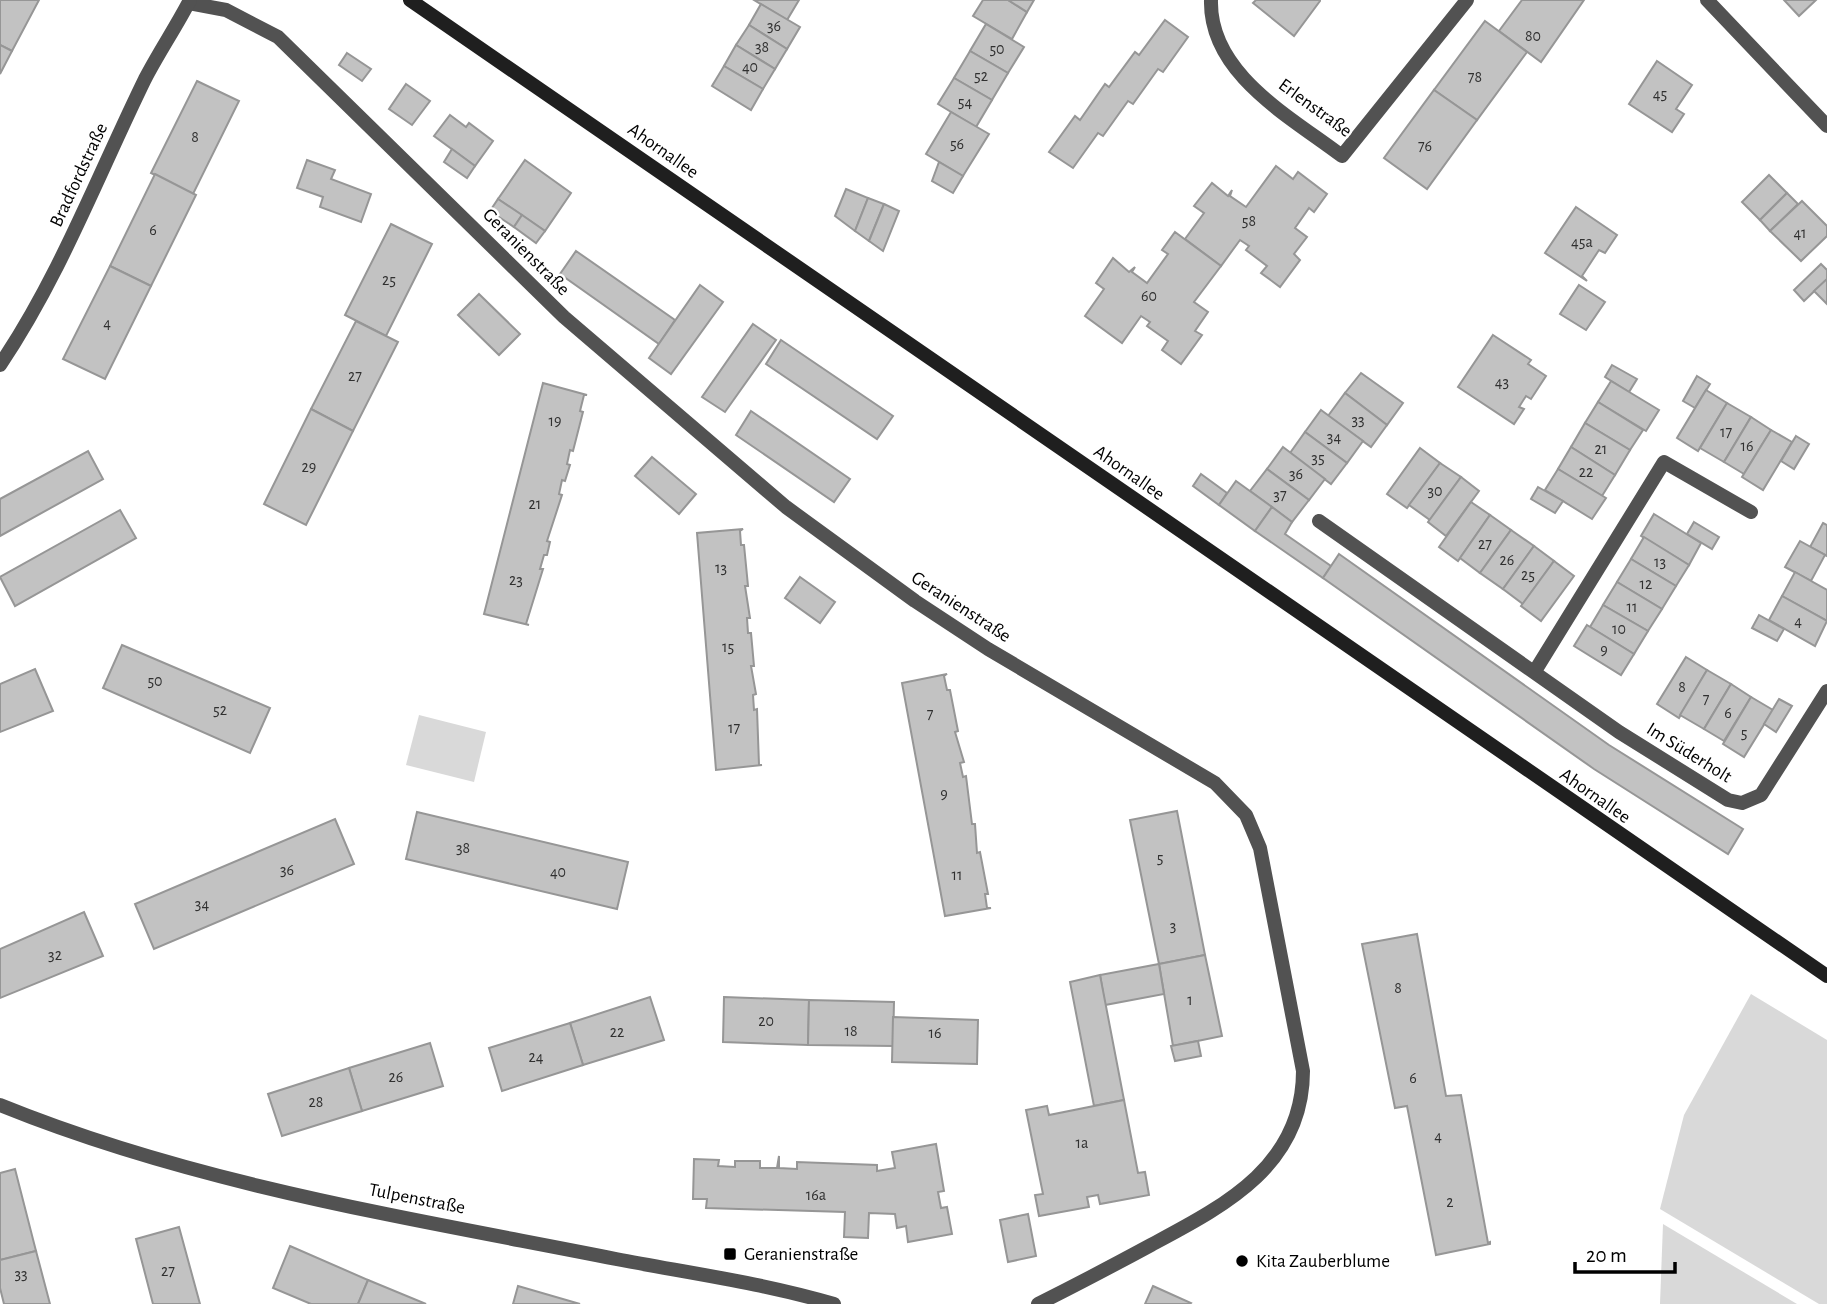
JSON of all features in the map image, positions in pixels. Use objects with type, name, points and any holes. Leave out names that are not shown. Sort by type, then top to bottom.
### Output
[{"type":"main road","name":"Ahornallee","points":[[410,0],[1827,976]]},
{"type":"street","name":"Erlenstraße","points":[[1212,0],[1217,37],[1235,68],[1251,85],[1342,156],[1467,0]]},
{"type":"street","points":[[1707,0],[1827,126]]},
{"type":"street","name":"Bradfordstraße","points":[[0,365],[34,310],[85,211],[146,78],[190,1]]},
{"type":"street","name":"Geranienstraße","points":[[190,1],[226,10],[278,37],[564,317],[786,507],[915,601],[978,642],[1215,783],[1246,815],[1260,848],[1303,1071],[1301,1100],[1291,1131],[1266,1169],[1221,1206],[1038,1304]]},
{"type":"street","points":[[1535,671],[1664,462],[1751,512]]},
{"type":"street","name":"Im Süderholt","points":[[1319,521],[1619,732],[1728,800],[1742,803],[1760,794],[1827,691]]},
{"type":"street","name":"Tulpenstraße","points":[[0,1105],[132,1152],[255,1186],[725,1278],[834,1304]]},
{"type":"shaded area","points":[[419,715],[486,732],[474,782],[406,765]]},
{"type":"shaded area","points":[[1751,994],[1827,1040],[1827,1304],[1819,1304],[1660,1209],[1684,1115]]},
{"type":"shaded area","points":[[1663,1224],[1797,1304],[1660,1304]]},
{"type":"building","points":[[0,0],[39,0],[12,51],[0,45]]},
{"type":"building","points":[[754,0],[799,0],[787,20]]},
{"type":"building","points":[[983,0],[1008,0],[1027,12],[1012,39],[973,16]]},
{"type":"building","points":[[1008,0],[1034,0],[1027,12]]},
{"type":"building","points":[[1256,0],[1320,1],[1294,36],[1253,3]]},
{"type":"building","points":[[1522,0],[1584,0],[1541,62],[1499,31]]},
{"type":"building","points":[[1784,0],[1816,0],[1799,16]]},
{"type":"building","points":[[761,4],[800,27],[787,49],[749,25]]},
{"type":"building","points":[[1165,20],[1188,37],[1163,72],[1158,69],[1133,104],[1128,101],[1103,136],[1098,133],[1073,168],[1049,152],[1075,116],[1080,120],[1105,84],[1109,87],[1135,52],[1139,55]]},
{"type":"building","points":[[1485,21],[1527,52],[1477,120],[1434,90]]},
{"type":"building","points":[[986,24],[1024,47],[1008,73],[970,51]]},
{"type":"building","points":[[749,25],[787,49],[775,69],[736,45]]},
{"type":"building","points":[[0,45],[12,51],[0,74]]},
{"type":"building","points":[[736,45],[775,69],[763,89],[724,66]]},
{"type":"building","points":[[970,51],[1008,73],[992,100],[954,78]]},
{"type":"building","points":[[347,53],[371,69],[362,81],[339,65]]},
{"type":"building","points":[[1657,61],[1692,85],[1676,109],[1684,114],[1672,132],[1629,104]]},
{"type":"building","points":[[724,66],[763,89],[751,110],[712,86]]},
{"type":"building","points":[[954,78],[992,100],[976,127],[938,104]]},
{"type":"building","points":[[197,81],[239,101],[193,194],[151,173]]},
{"type":"building","points":[[406,84],[430,101],[412,125],[389,109]]},
{"type":"building","points":[[1434,90],[1477,120],[1427,189],[1384,158]]},
{"type":"building","points":[[951,112],[989,134],[963,176],[926,154]]},
{"type":"building","points":[[450,115],[466,127],[469,123],[493,141],[475,166],[434,136]]},
{"type":"building","points":[[452,149],[475,166],[467,178],[444,162]]},
{"type":"building","points":[[307,160],[335,170],[331,179],[371,194],[361,222],[320,207],[323,197],[297,188]]},
{"type":"building","points":[[525,160],[571,193],[545,231],[498,199]]},
{"type":"building","points":[[939,162],[963,176],[953,193],[932,181]]},
{"type":"building","points":[[1276,166],[1293,179],[1298,172],[1327,194],[1314,212],[1309,208],[1295,228],[1307,237],[1294,254],[1300,260],[1280,287],[1261,273],[1267,266],[1246,250],[1249,246],[1240,240],[1221,266],[1185,239],[1204,213],[1194,206],[1212,183],[1228,196],[1232,190],[1230,196],[1246,207]]},
{"type":"building","points":[[155,174],[196,195],[151,286],[110,266]]},
{"type":"building","points":[[1769,175],[1787,193],[1760,220],[1742,202]]},
{"type":"building","points":[[846,189],[868,198],[855,231],[835,216]]},
{"type":"building","points":[[1787,193],[1798,204],[1770,231],[1760,220]]},
{"type":"building","points":[[868,198],[884,204],[869,241],[855,231]]},
{"type":"building","points":[[498,199],[522,215],[514,227],[490,211]]},
{"type":"building","points":[[1802,201],[1827,226],[1827,236],[1801,261],[1770,231]]},
{"type":"building","points":[[884,204],[899,211],[883,251],[869,241]]},
{"type":"building","points":[[1576,207],[1617,235],[1605,253],[1599,250],[1582,276],[1587,281],[1545,253]]},
{"type":"building","points":[[522,215],[545,231],[536,243],[514,227]]},
{"type":"building","points":[[391,224],[432,244],[386,336],[345,315]]},
{"type":"building","points":[[1175,232],[1221,266],[1194,302],[1208,312],[1195,331],[1202,335],[1181,364],[1162,350],[1168,341],[1147,326],[1150,322],[1141,316],[1122,343],[1085,316],[1104,289],[1096,283],[1113,258],[1129,272],[1135,267],[1132,272],[1147,283],[1168,254],[1162,250]]},
{"type":"building","points":[[576,251],[675,320],[659,344],[560,274]]},
{"type":"building","points":[[1821,264],[1827,270],[1827,279],[1804,301],[1794,290]]},
{"type":"building","points":[[110,266],[151,286],[105,379],[63,359]]},
{"type":"building","points":[[1827,279],[1827,304],[1814,291]]},
{"type":"building","points":[[700,285],[723,302],[671,374],[649,358]]},
{"type":"building","points":[[1579,285],[1605,302],[1586,330],[1560,314]]},
{"type":"building","points":[[479,294],[520,334],[499,355],[458,315]]},
{"type":"building","points":[[356,321],[398,342],[353,431],[311,409]]},
{"type":"building","points":[[753,324],[776,340],[725,412],[702,397]]},
{"type":"building","points":[[1493,335],[1531,360],[1528,364],[1546,376],[1531,399],[1526,396],[1519,407],[1524,409],[1514,424],[1458,387]]},
{"type":"building","points":[[781,340],[893,416],[877,439],[766,364]]},
{"type":"building","points":[[1612,365],[1637,379],[1629,392],[1605,377]]},
{"type":"building","points":[[1361,373],[1403,403],[1387,425],[1345,393]]},
{"type":"building","points":[[1697,376],[1710,384],[1695,408],[1683,401]]},
{"type":"building","points":[[1611,381],[1659,410],[1646,431],[1598,402]]},
{"type":"building","points":[[543,383],[587,395],[584,395],[580,411],[583,412],[573,451],[570,450],[567,464],[570,465],[565,481],[562,480],[559,494],[562,495],[547,541],[550,542],[547,555],[544,555],[540,569],[543,569],[526,624],[529,625],[484,614]]},
{"type":"building","points":[[1706,390],[1727,403],[1698,451],[1677,438]]},
{"type":"building","points":[[1345,393],[1387,425],[1371,447],[1328,416]]},
{"type":"building","points":[[1598,402],[1643,430],[1630,450],[1585,423]]},
{"type":"building","points":[[1727,403],[1751,417],[1724,462],[1700,448]]},
{"type":"building","points":[[311,409],[353,431],[306,525],[264,504]]},
{"type":"building","points":[[1321,410],[1363,441],[1347,463],[1305,432]]},
{"type":"building","points":[[751,411],[850,479],[834,502],[736,435]]},
{"type":"building","points":[[1751,417],[1771,430],[1744,474],[1724,462]]},
{"type":"building","points":[[1585,423],[1630,450],[1615,475],[1571,447]]},
{"type":"building","points":[[1771,430],[1792,442],[1763,490],[1742,477]]},
{"type":"building","points":[[1305,432],[1347,463],[1331,484],[1290,453]]},
{"type":"building","points":[[1796,436],[1809,444],[1794,469],[1781,461]]},
{"type":"building","points":[[1283,447],[1325,479],[1309,500],[1267,469]]},
{"type":"building","points":[[1571,447],[1615,475],[1602,496],[1558,469]]},
{"type":"building","points":[[1420,448],[1440,463],[1407,508],[1387,494]]},
{"type":"building","points":[[88,451],[103,479],[0,536],[0,499]]},
{"type":"building","points":[[652,457],[696,494],[679,514],[635,476]]},
{"type":"building","points":[[1440,463],[1461,477],[1430,520],[1409,505]]},
{"type":"building","points":[[1267,469],[1309,500],[1292,522],[1250,491]]},
{"type":"building","points":[[1558,469],[1606,498],[1592,519],[1545,490]]},
{"type":"building","points":[[1201,474],[1227,493],[1219,505],[1193,486]]},
{"type":"building","points":[[1461,477],[1479,491],[1446,536],[1428,522]]},
{"type":"building","points":[[1236,481],[1272,507],[1255,531],[1219,505]]},
{"type":"building","points":[[1538,487],[1563,501],[1555,513],[1531,499]]},
{"type":"building","points":[[1471,502],[1490,515],[1458,561],[1439,547]]},
{"type":"building","points":[[1272,507],[1292,522],[1285,534],[1331,566],[1323,578],[1255,531]]},
{"type":"building","points":[[120,510],[136,538],[15,606],[0,577]]},
{"type":"building","points":[[1654,514],[1701,543],[1689,565],[1641,536]]},
{"type":"building","points":[[1490,515],[1511,530],[1480,573],[1460,558]]},
{"type":"building","points":[[1694,522],[1719,537],[1712,549],[1687,534]]},
{"type":"building","points":[[1823,523],[1827,525],[1827,556],[1810,547]]},
{"type":"building","points":[[743,529],[740,531],[748,586],[745,586],[750,618],[747,618],[748,633],[751,633],[754,666],[751,666],[756,694],[753,695],[754,710],[757,709],[759,765],[762,765],[716,770],[697,533]]},
{"type":"building","points":[[1511,530],[1534,546],[1503,589],[1480,573]]},
{"type":"building","points":[[1644,537],[1689,565],[1676,586],[1631,559]]},
{"type":"building","points":[[1800,541],[1825,555],[1811,581],[1785,567]]},
{"type":"building","points":[[1534,546],[1554,561],[1523,604],[1503,589]]},
{"type":"building","points":[[1339,554],[1609,745],[1743,829],[1728,854],[1594,769],[1323,578]]},
{"type":"building","points":[[1631,559],[1676,586],[1662,609],[1617,582]]},
{"type":"building","points":[[1554,561],[1574,576],[1541,621],[1521,606]]},
{"type":"building","points":[[1795,572],[1827,590],[1827,621],[1782,596]]},
{"type":"building","points":[[800,577],[835,602],[820,623],[785,598]]},
{"type":"building","points":[[1617,582],[1662,609],[1648,631],[1603,605]]},
{"type":"building","points":[[1782,596],[1827,621],[1815,646],[1769,620]]},
{"type":"building","points":[[1603,605],[1648,631],[1634,654],[1590,627]]},
{"type":"building","points":[[1759,615],[1784,629],[1777,641],[1752,628]]},
{"type":"building","points":[[1587,625],[1634,654],[1621,675],[1574,646]]},
{"type":"building","points":[[122,645],[270,708],[250,753],[103,688]]},
{"type":"building","points":[[1686,657],[1707,670],[1679,718],[1657,704]]},
{"type":"building","points":[[35,669],[53,711],[0,732],[0,684]]},
{"type":"building","points":[[1707,670],[1731,684],[1704,729],[1680,715]]},
{"type":"building","points":[[947,674],[944,676],[947,690],[950,690],[958,731],[955,732],[964,762],[960,763],[963,777],[966,776],[972,824],[975,824],[977,853],[980,852],[988,894],[985,894],[987,908],[991,908],[945,916],[902,683]]},
{"type":"building","points":[[1731,684],[1751,697],[1724,741],[1704,729]]},
{"type":"building","points":[[1751,697],[1773,710],[1744,757],[1723,744]]},
{"type":"building","points":[[1779,699],[1792,706],[1776,732],[1764,724]]},
{"type":"building","points":[[1177,811],[1205,955],[1159,964],[1130,820]]},
{"type":"building","points":[[417,812],[628,862],[617,909],[406,859]]},
{"type":"building","points":[[335,819],[354,864],[154,949],[135,904]]},
{"type":"building","points":[[84,912],[103,956],[0,998],[0,949]]},
{"type":"building","points":[[1417,934],[1446,1096],[1461,1095],[1488,1243],[1490,1242],[1490,1244],[1436,1255],[1407,1106],[1395,1108],[1362,944]]},
{"type":"building","points":[[1205,955],[1222,1036],[1173,1046],[1159,964]]},
{"type":"building","points":[[1159,964],[1164,994],[1105,1005],[1100,975]]},
{"type":"building","points":[[1100,975],[1124,1100],[1094,1106],[1070,982]]},
{"type":"building","points":[[650,997],[664,1040],[583,1065],[570,1023]]},
{"type":"building","points":[[724,997],[809,1000],[808,1045],[723,1042]]},
{"type":"building","points":[[809,1000],[894,1002],[893,1046],[808,1045]]},
{"type":"building","points":[[893,1017],[978,1020],[977,1064],[892,1062]]},
{"type":"building","points":[[570,1023],[583,1065],[502,1091],[489,1048]]},
{"type":"building","points":[[1198,1041],[1201,1056],[1175,1061],[1171,1046]]},
{"type":"building","points":[[430,1043],[443,1086],[362,1111],[349,1068]]},
{"type":"building","points":[[349,1068],[362,1111],[282,1136],[268,1094]]},
{"type":"building","points":[[1124,1100],[1138,1173],[1145,1172],[1149,1195],[1100,1204],[1098,1195],[1087,1197],[1089,1207],[1039,1216],[1035,1195],[1043,1194],[1026,1110],[1047,1106],[1049,1115]]},
{"type":"building","points":[[936,1144],[944,1191],[938,1192],[941,1208],[947,1207],[952,1234],[908,1242],[906,1226],[897,1228],[895,1214],[869,1213],[868,1238],[844,1237],[845,1212],[706,1208],[707,1199],[693,1199],[694,1159],[719,1160],[718,1166],[735,1167],[735,1161],[760,1161],[760,1168],[777,1168],[779,1156],[779,1168],[797,1169],[797,1162],[877,1165],[877,1171],[895,1168],[892,1152]]},
{"type":"building","points":[[15,1169],[36,1251],[0,1260],[0,1173]]},
{"type":"building","points":[[1028,1214],[1036,1256],[1008,1262],[1000,1220]]},
{"type":"building","points":[[179,1227],[200,1304],[153,1304],[136,1239]]},
{"type":"building","points":[[290,1246],[368,1280],[358,1304],[311,1304],[273,1288]]},
{"type":"building","points":[[36,1251],[50,1304],[4,1304],[0,1288],[0,1260]]},
{"type":"building","points":[[368,1280],[426,1304],[358,1304]]},
{"type":"building","points":[[518,1286],[580,1304],[513,1304]]},
{"type":"building","points":[[1153,1286],[1191,1303],[1145,1304]]},
{"type":"place","name":"Geranienstraße","points":[[730,1254]]},
{"type":"place","name":"Kita Zauberblume","points":[[1242,1261]]}]
